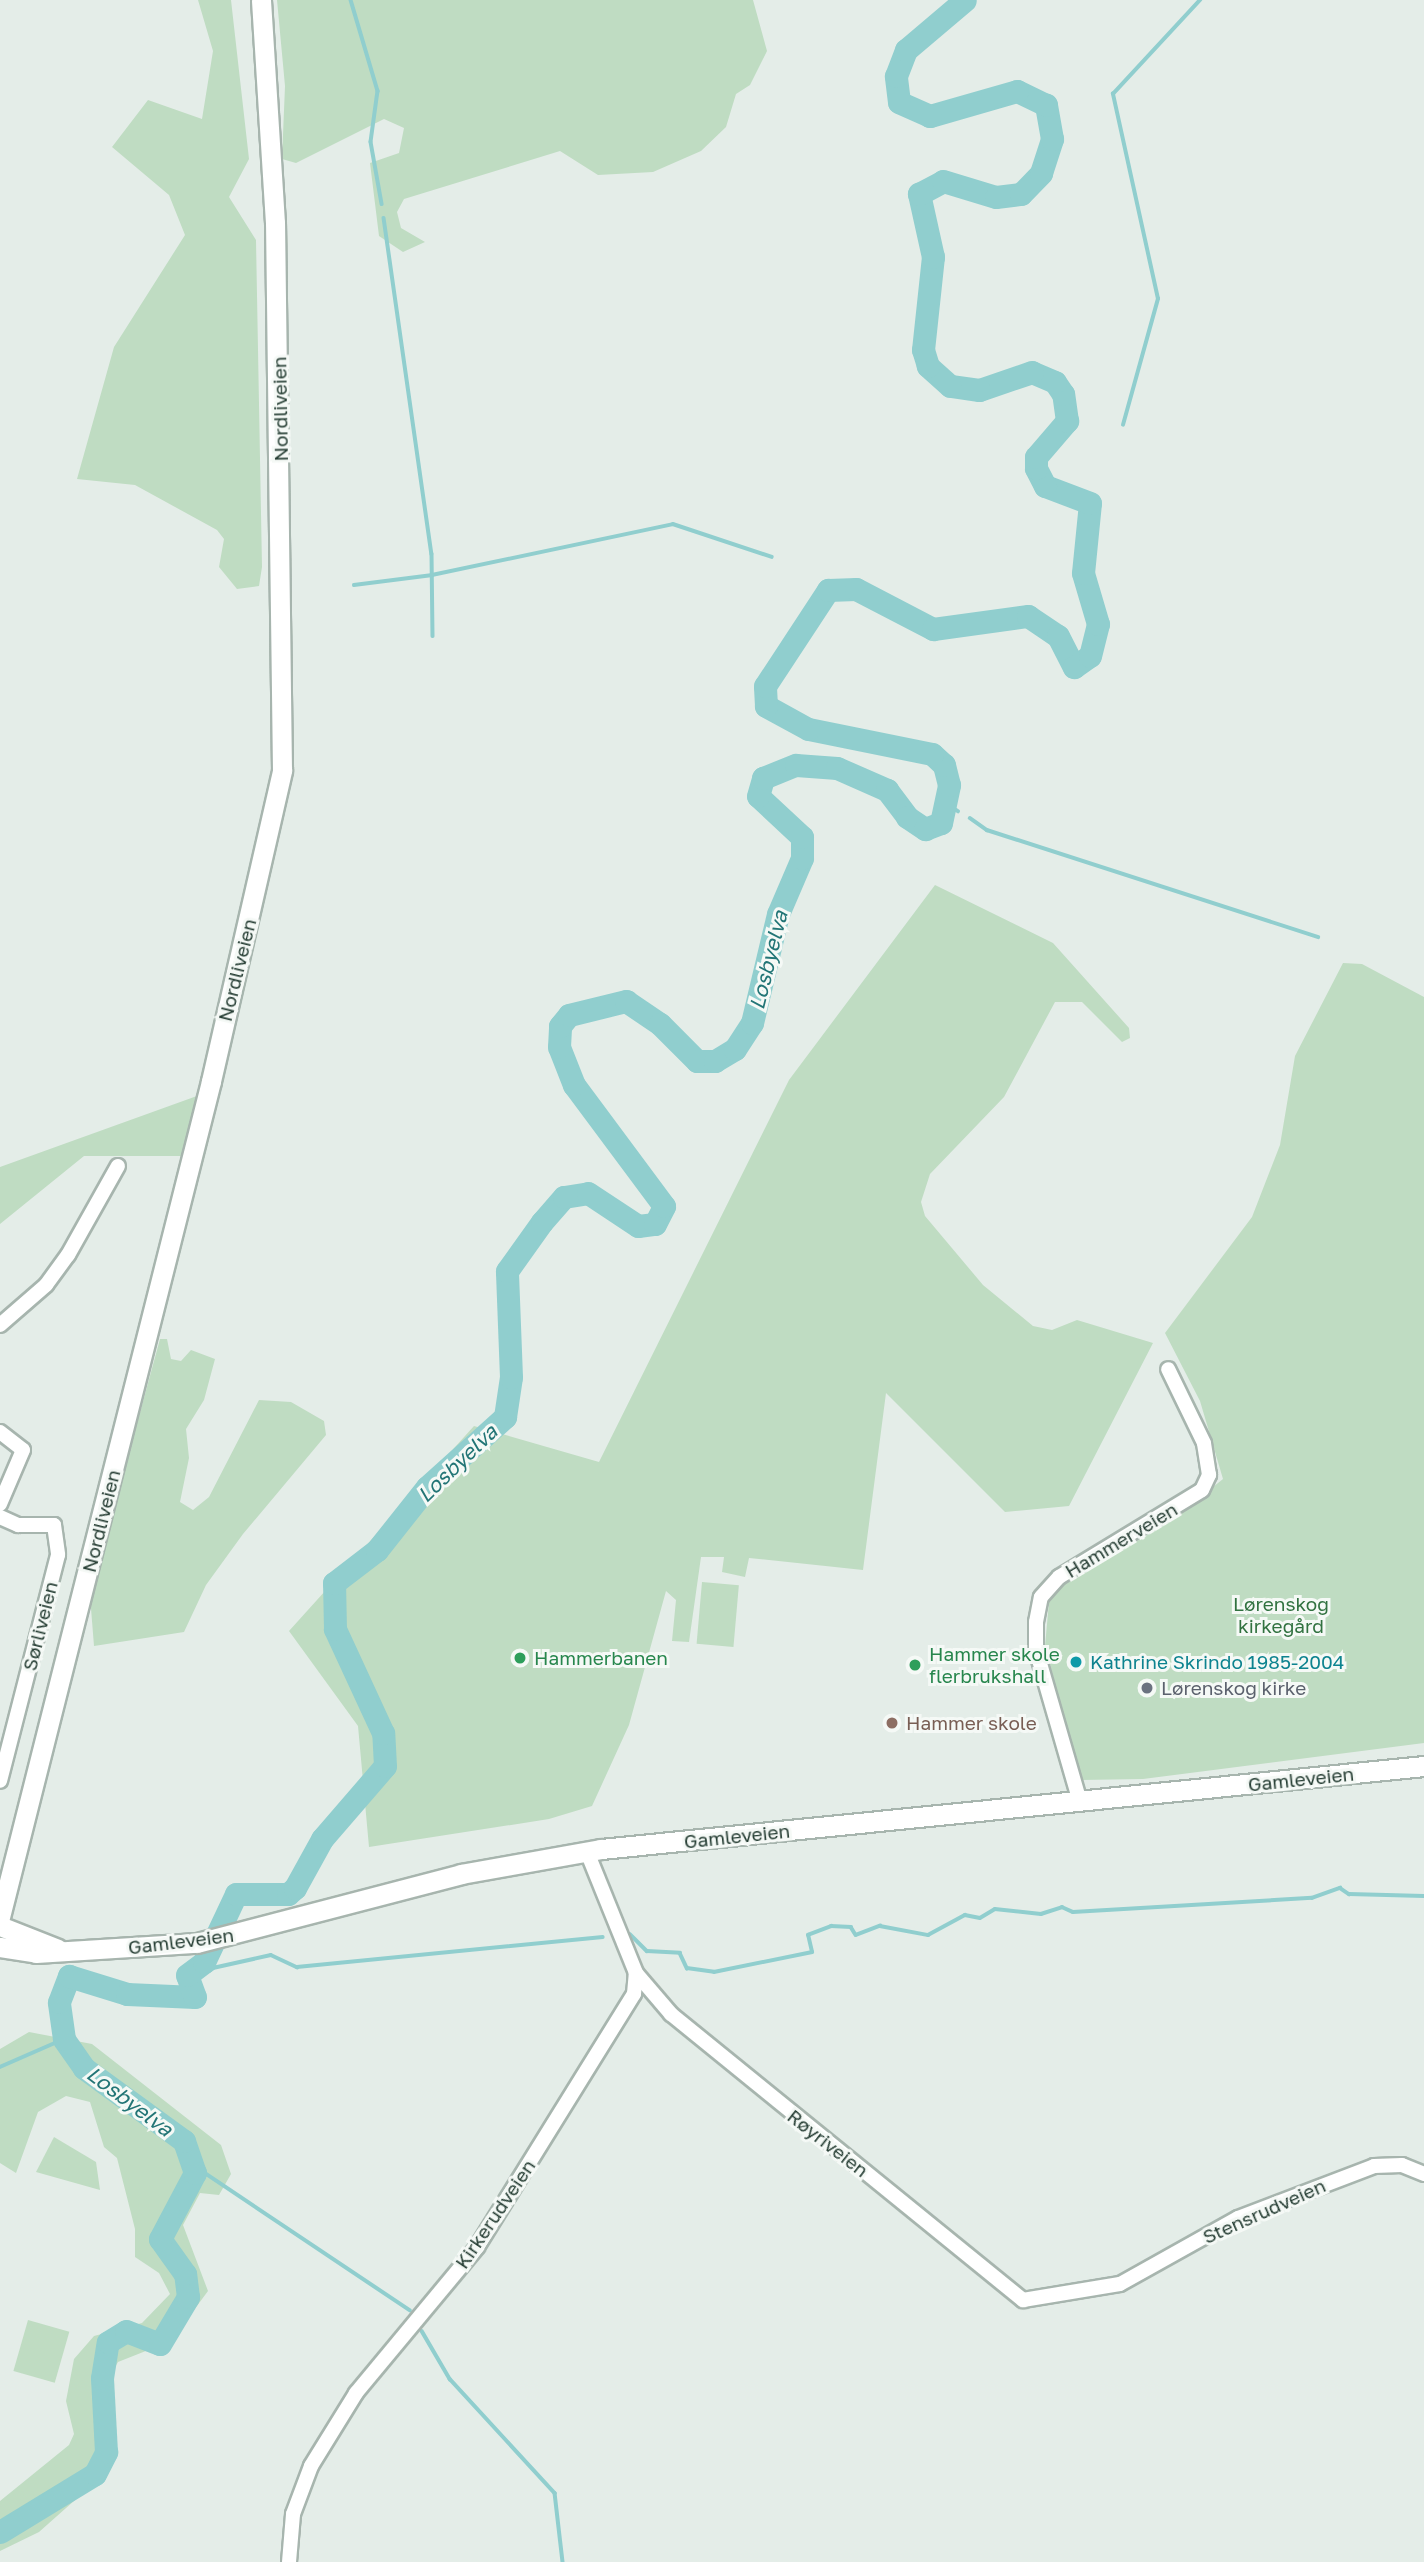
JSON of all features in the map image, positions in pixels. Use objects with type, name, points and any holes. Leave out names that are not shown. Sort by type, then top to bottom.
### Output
[{"type":"main road","name":"Nordliveien","points":[[0,1917],[208,1092],[282,770],[277,300],[261,0]]},
{"type":"main road","name":"Gamleveien","points":[[0,1947],[36,1953],[58,1949],[178,1945],[231,1936],[430,1882],[587,1852],[1424,1766]]},
{"type":"main road","name":"Gamleveien","points":[[0,1926],[58,1949]]},
{"type":"street","points":[[0,1325],[46,1285],[68,1255],[118,1166]]},
{"type":"street","name":"Hammerveien","points":[[1080,1802],[1036,1650],[1036,1622],[1041,1597],[1059,1577],[1202,1490],[1209,1475],[1204,1443],[1168,1369]]},
{"type":"street","points":[[0,1432],[23,1450],[0,1504]]},
{"type":"street","name":"Sørliveien","points":[[0,1517],[18,1525],[54,1525],[58,1555],[0,1781]]},
{"type":"street","points":[[587,1852],[636,1973]]},
{"type":"street","name":"Røyriveien","points":[[636,1973],[671,2014],[794,2117],[1013,2295],[1030,2300]]},
{"type":"street","name":"Kirkerudveien","points":[[289,2562],[293,2514],[311,2466],[356,2393],[477,2247],[622,2019],[636,1973]]},
{"type":"street","name":"Stensrudveien","points":[[1030,2300],[1120,2284],[1238,2218],[1374,2166],[1402,2165],[1424,2174]]},
{"type":"green space","points":[[198,0],[231,0],[249,159],[229,197],[256,240],[262,567],[259,586],[237,589],[219,567],[224,539],[217,530],[135,485],[77,479],[114,347],[185,235],[169,195],[112,147],[148,100],[202,119],[213,51]]},
{"type":"green space","points":[[277,0],[753,0],[767,51],[750,85],[736,94],[726,127],[701,151],[653,172],[598,175],[560,151],[404,199],[397,212],[401,228],[425,242],[403,252],[379,236],[370,163],[399,153],[404,128],[384,119],[296,163],[282,159],[285,86]]},
{"type":"green space","points":[[935,885],[1053,943],[1129,1028],[1130,1038],[1122,1042],[1082,1002],[1055,1002],[1004,1097],[930,1174],[921,1202],[925,1216],[983,1285],[1033,1326],[1052,1330],[1077,1320],[1153,1343],[1069,1506],[1005,1512],[886,1393],[863,1570],[749,1558],[745,1577],[722,1572],[724,1557],[701,1557],[689,1642],[672,1641],[676,1600],[666,1591],[629,1725],[592,1806],[549,1819],[369,1847],[358,1726],[289,1631],[474,1426],[599,1462],[789,1080]]},
{"type":"green space","name":"Lørenskog kirkegård","points":[[1343,963],[1362,964],[1424,997],[1424,1743],[1143,1779],[1081,1780],[1045,1646],[1049,1602],[1065,1583],[1168,1523],[1223,1479],[1200,1401],[1165,1333],[1252,1217],[1280,1145],[1295,1056]]},
{"type":"green space","points":[[208,1092],[192,1156],[84,1156],[0,1224],[0,1167]]},
{"type":"green space","points":[[160,1339],[167,1339],[171,1359],[181,1361],[191,1350],[215,1359],[204,1400],[186,1429],[189,1458],[180,1502],[193,1510],[209,1497],[259,1400],[291,1402],[324,1421],[326,1435],[243,1534],[206,1585],[184,1632],[94,1646],[90,1596]]},
{"type":"green space","points":[[702,1582],[739,1585],[733,1647],[697,1644]]},
{"type":"green space","points":[[29,2032],[92,2044],[221,2145],[231,2174],[219,2195],[200,2193],[183,2225],[208,2291],[171,2341],[118,2362],[105,2384],[110,2469],[39,2532],[0,2551],[0,2501],[69,2445],[74,2434],[66,2401],[74,2359],[94,2336],[142,2323],[170,2294],[159,2273],[135,2257],[135,2229],[117,2158],[104,2147],[90,2102],[66,2096],[38,2112],[16,2173],[0,2163],[0,2049]]},
{"type":"green space","points":[[54,2137],[96,2162],[100,2190],[36,2172]]},
{"type":"green space","points":[[28,2320],[69,2332],[55,2383],[13,2371]]},
{"type":"waterway","points":[[351,0],[378,91],[371,142],[382,204]]},
{"type":"waterway","name":"Losbyelva","points":[[0,2532],[95,2474],[106,2452],[102,2378],[108,2342],[126,2331],[160,2344],[188,2297],[185,2274],[160,2239],[195,2173],[184,2141],[84,2068],[64,2039],[59,2002],[69,1976],[127,1994],[195,1997],[187,1975],[204,1962],[236,1894],[288,1894],[295,1888],[322,1839],[385,1766],[383,1733],[335,1629],[334,1583],[377,1550],[427,1487],[505,1417],[511,1377],[507,1271],[542,1222],[564,1197],[588,1193],[638,1226],[655,1224],[664,1206],[574,1085],[559,1047],[560,1026],[569,1015],[626,1001],[660,1024],[697,1061],[715,1061],[735,1049],[752,1023],[778,914],[802,858],[802,837],[758,796],[763,778],[796,765],[837,768],[887,790],[907,817],[925,829],[941,823],[949,785],[944,765],[932,754],[808,729],[766,706],[765,686],[828,590],[856,589],[933,629],[1028,616],[1058,636],[1074,667],[1090,656],[1098,624],[1083,573],[1090,503],[1045,486],[1036,468],[1036,457],[1067,421],[1063,394],[1055,382],[1032,372],[979,390],[950,386],[928,366],[923,350],[933,257],[919,194],[943,181],[996,197],[1021,194],[1041,173],[1052,139],[1046,105],[1017,91],[930,116],[899,102],[896,76],[906,50],[965,0]]},
{"type":"waterway","points":[[1123,425],[1158,299],[1113,94],[1200,0]]},
{"type":"waterway","points":[[384,218],[432,554],[433,636]]},
{"type":"waterway","points":[[354,585],[432,575],[673,524],[772,557]]},
{"type":"waterway","points":[[949,805],[958,811]]},
{"type":"waterway","points":[[970,818],[987,830],[1318,937]]},
{"type":"waterway","points":[[630,1934],[647,1951],[680,1953],[687,1968],[714,1972],[812,1952],[808,1935],[831,1926],[851,1927],[856,1935],[880,1926],[928,1935],[965,1915],[980,1918],[995,1909],[1041,1914],[1062,1907],[1073,1912],[1312,1898],[1340,1888],[1349,1894],[1424,1896]]},
{"type":"waterway","points":[[204,1962],[213,1968],[271,1955],[297,1967],[603,1937]]},
{"type":"waterway","points":[[0,2067],[64,2039]]},
{"type":"waterway","points":[[193,2165],[410,2310]]},
{"type":"waterway","points":[[422,2331],[450,2379],[555,2493],[563,2562]]},
{"type":"place","name":"Hammerbanen","points":[[520,1658]]},
{"type":"place","name":"Kathrine Skrindo 1985-2004","points":[[1076,1662]]},
{"type":"place","name":"Hammer skole flerbrukshall","points":[[915,1665]]},
{"type":"place","name":"Lørenskog kirke","points":[[1147,1688]]},
{"type":"place","name":"Hammer skole","points":[[892,1723]]}]
